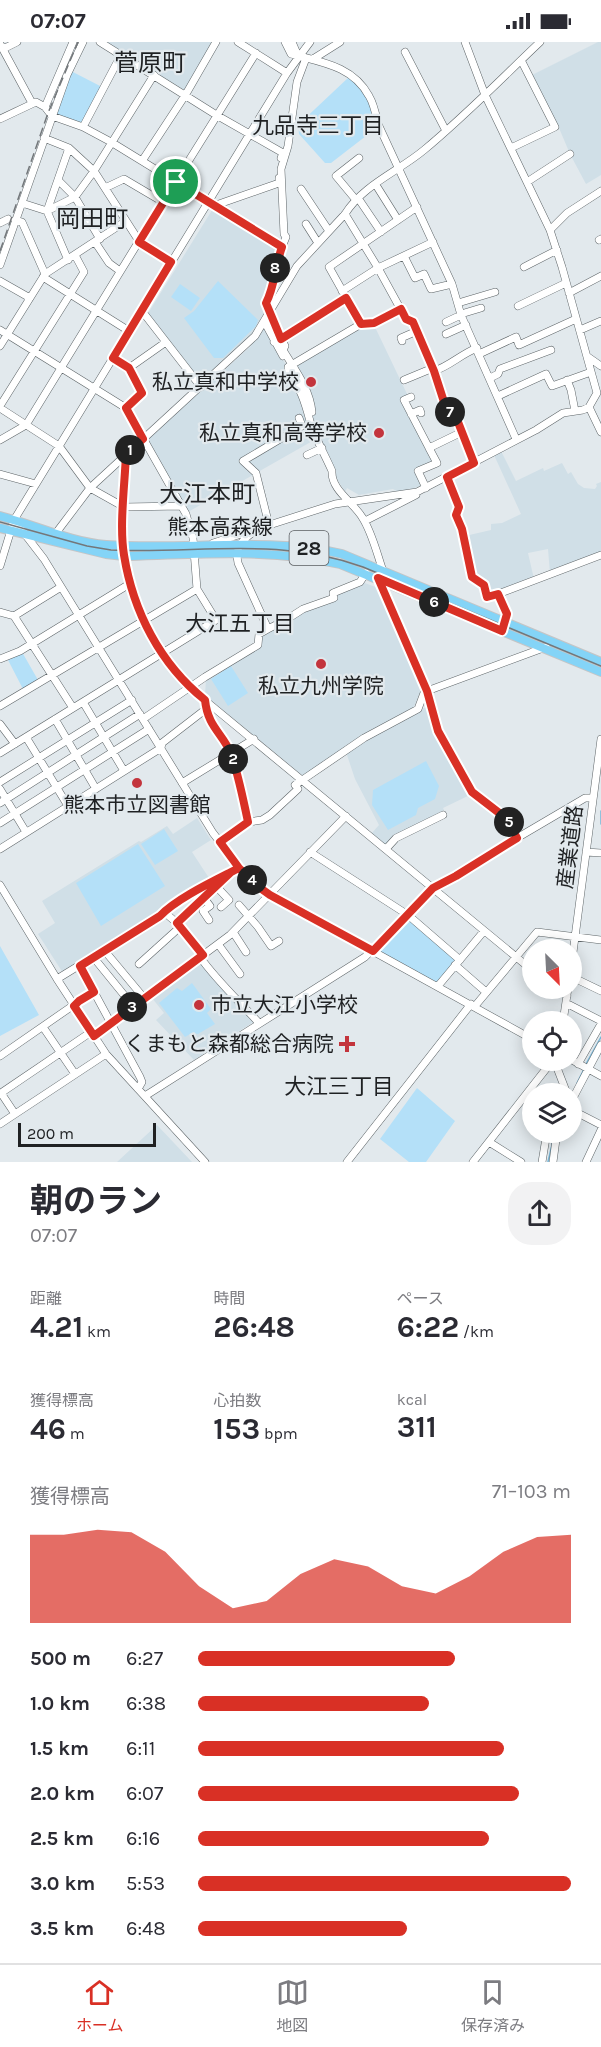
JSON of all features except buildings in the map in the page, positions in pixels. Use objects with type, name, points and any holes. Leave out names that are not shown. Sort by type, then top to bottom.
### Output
[{"type":"main road","name":"熊本高森線","points":[[0,516],[14,520],[54,539],[106,554],[124,556],[194,550],[208,545],[256,543],[321,549],[342,554],[381,575],[502,631],[601,672]]},
{"type":"main road","name":"熊本高森線","points":[[0,528],[26,535],[103,545],[318,559],[381,575],[504,621],[601,662]]},
{"type":"street","points":[[17,42],[1,47],[32,103]]},
{"type":"street","points":[[45,107],[73,42]]},
{"type":"street","points":[[0,265],[11,220],[22,203],[25,189],[67,75],[83,42]]},
{"type":"street","points":[[100,42],[218,116],[283,153],[278,168],[279,183],[212,203]]},
{"type":"street","points":[[142,161],[186,94],[216,42]]},
{"type":"street","points":[[238,42],[287,73]]},
{"type":"street","points":[[285,42],[291,54],[335,66],[362,85],[370,97],[378,124],[452,284],[461,314],[516,439]]},
{"type":"street","points":[[292,42],[306,58]]},
{"type":"street","points":[[310,42],[297,82],[288,146],[281,169],[282,215],[286,237],[276,264],[272,292],[266,303],[278,341],[290,366],[308,391],[311,399],[312,420],[335,472],[335,478],[365,521],[381,575],[427,691],[438,731],[472,792],[507,819],[517,838]]},
{"type":"street","points":[[0,566],[14,520],[171,262],[212,203],[287,73],[306,58],[340,42]]},
{"type":"street","points":[[208,545],[349,501],[417,492],[536,430],[563,413],[589,407],[598,396],[550,231],[485,95],[465,42]]},
{"type":"street","points":[[40,552],[43,544],[54,539],[90,488],[255,336],[297,266],[357,199],[446,131],[540,42]]},
{"type":"street","points":[[405,52],[446,131]]},
{"type":"street","points":[[0,440],[26,425],[256,53]]},
{"type":"street","points":[[83,127],[121,55]]},
{"type":"street","points":[[511,148],[555,127],[521,60]]},
{"type":"street","points":[[22,203],[47,211],[75,197],[94,171],[154,75]]},
{"type":"street","points":[[1,116],[36,102],[45,107],[52,116],[83,127],[111,142],[282,247]]},
{"type":"street","points":[[44,138],[69,148],[94,171],[139,242],[171,262]]},
{"type":"street","points":[[69,148],[47,211],[71,257],[84,272],[0,407],[59,446],[90,488],[123,507],[182,506]]},
{"type":"street","points":[[527,182],[570,153]]},
{"type":"street","points":[[360,158],[336,176],[357,199],[381,232]]},
{"type":"street","points":[[105,188],[124,179],[163,202]]},
{"type":"street","points":[[58,180],[75,197],[109,263],[120,271]]},
{"type":"street","points":[[376,185],[398,220]]},
{"type":"street","points":[[302,189],[329,231]]},
{"type":"street","points":[[550,231],[567,213],[599,193],[601,203]]},
{"type":"street","points":[[361,324],[328,267],[417,207]]},
{"type":"street","points":[[345,214],[406,319],[413,322],[434,369],[445,405],[458,422],[474,463]]},
{"type":"street","points":[[0,223],[11,220],[22,222],[44,275],[129,331]]},
{"type":"street","points":[[0,346],[44,275],[126,221]]},
{"type":"street","points":[[306,224],[318,243]]},
{"type":"street","points":[[342,291],[378,268],[433,242]]},
{"type":"street","points":[[524,267],[556,249]]},
{"type":"street","points":[[404,256],[415,278],[424,274],[431,289],[452,284]]},
{"type":"street","points":[[569,293],[601,276]]},
{"type":"street","points":[[0,280],[30,298]]},
{"type":"street","points":[[518,306],[566,283]]},
{"type":"street","points":[[458,303],[495,292]]},
{"type":"street","points":[[278,341],[346,298]]},
{"type":"street","points":[[446,322],[461,314],[481,308]]},
{"type":"street","points":[[349,501],[343,497],[332,477],[332,471],[310,423],[307,405],[288,373],[290,366],[361,324],[374,323],[401,309]]},
{"type":"street","points":[[142,311],[201,387]]},
{"type":"street","points":[[404,380],[448,366],[465,353],[478,351],[516,337],[519,345],[576,319]]},
{"type":"street","points":[[264,321],[278,341]]},
{"type":"street","points":[[580,330],[601,321]]},
{"type":"street","points":[[446,334],[466,325]]},
{"type":"street","points":[[0,330],[126,408],[191,526],[197,589],[216,620],[0,753]]},
{"type":"street","points":[[401,338],[417,331]]},
{"type":"street","points":[[129,368],[165,342]]},
{"type":"street","points":[[490,378],[498,374],[500,369],[551,350]]},
{"type":"street","points":[[588,357],[601,365]]},
{"type":"street","points":[[113,358],[129,368],[142,393],[126,408]]},
{"type":"street","points":[[498,396],[546,374],[552,386],[591,372]]},
{"type":"street","points":[[567,380],[574,411]]},
{"type":"street","points":[[411,397],[404,400],[437,463],[418,471],[426,488]]},
{"type":"street","points":[[589,407],[601,432]]},
{"type":"street","points":[[411,414],[420,410],[421,413]]},
{"type":"street","points":[[269,525],[256,473],[243,461],[302,426],[299,418]]},
{"type":"street","points":[[429,448],[462,432]]},
{"type":"street","points":[[307,455],[322,448]]},
{"type":"street","points":[[126,453],[123,507],[124,556],[143,621],[176,673],[190,688],[522,961]]},
{"type":"street","points":[[0,474],[36,484]]},
{"type":"street","points":[[447,477],[459,507],[456,515],[462,529],[472,577],[484,585],[487,597],[601,555]]},
{"type":"street","points":[[365,521],[416,495],[417,492]]},
{"type":"street","points":[[14,520],[40,552],[182,783],[239,868],[270,895],[522,1033]]},
{"type":"street","points":[[256,530],[253,535],[256,543]]},
{"type":"street","points":[[256,530],[239,544],[236,554],[268,629]]},
{"type":"street","points":[[3,801],[104,737],[190,688],[258,645],[259,634],[303,609],[334,598],[333,592],[360,582],[366,573]]},
{"type":"street","points":[[0,659],[12,656],[132,583]]},
{"type":"street","points":[[14,616],[61,587]]},
{"type":"street","points":[[0,706],[197,589]]},
{"type":"street","points":[[498,594],[507,614],[502,631]]},
{"type":"street","points":[[0,612],[14,616],[73,708]]},
{"type":"street","points":[[220,842],[248,822],[262,820],[270,815],[298,789],[295,785],[364,738],[418,709],[427,691],[557,644]]},
{"type":"street","points":[[0,782],[132,700]]},
{"type":"street","points":[[205,700],[213,727],[231,753],[248,822]]},
{"type":"street","points":[[83,702],[124,771]]},
{"type":"street","points":[[0,849],[161,748],[162,742],[206,709]]},
{"type":"street","points":[[55,719],[96,789]]},
{"type":"street","points":[[0,724],[15,744]]},
{"type":"street","points":[[0,823],[149,729]]},
{"type":"street","points":[[26,737],[68,806]]},
{"type":"street","points":[[182,783],[254,739]]},
{"type":"street","name":"産業道路","points":[[574,939],[601,739]]},
{"type":"street","points":[[0,789],[3,801],[15,813],[26,832]]},
{"type":"street","points":[[145,1096],[373,951],[433,888],[585,798],[592,798]]},
{"type":"street","points":[[386,849],[396,838],[443,814]]},
{"type":"street","points":[[15,1114],[1,1093],[60,1052],[111,1023],[233,932],[346,816]]},
{"type":"street","points":[[310,852],[408,915],[486,992]]},
{"type":"street","points":[[586,852],[601,853]]},
{"type":"street","points":[[57,979],[239,868]]},
{"type":"street","points":[[139,964],[231,872]]},
{"type":"street","points":[[0,885],[106,1054],[205,1162]]},
{"type":"street","points":[[216,886],[229,900],[221,908]]},
{"type":"street","points":[[204,898],[210,906],[203,911],[209,920]]},
{"type":"street","points":[[239,905],[270,946],[279,941]]},
{"type":"street","points":[[164,912],[178,925],[217,980],[230,990],[259,1023]]},
{"type":"street","points":[[438,986],[484,931]]},
{"type":"street","points":[[233,932],[246,952]]},
{"type":"street","points":[[347,1162],[473,1005],[537,932],[601,940]]},
{"type":"street","points":[[218,944],[240,974]]},
{"type":"street","points":[[104,950],[144,998]]},
{"type":"street","points":[[94,958],[133,1006]]},
{"type":"street","points":[[80,966],[140,1077],[142,1082],[138,1089]]},
{"type":"street","points":[[582,982],[601,991]]},
{"type":"street","points":[[0,1056],[94,992]]},
{"type":"street","points":[[571,999],[601,1022],[582,1051]]},
{"type":"street","points":[[43,1027],[75,1074]]},
{"type":"street","points":[[581,1083],[600,1048]]},
{"type":"street","points":[[0,1124],[106,1054]]},
{"type":"street","points":[[582,1066],[601,1076]]},
{"type":"street","points":[[473,1162],[545,1071]]},
{"type":"street","points":[[582,1115],[601,1125]]},
{"type":"street","points":[[586,1162],[601,1130]]},
{"type":"street","points":[[489,1142],[521,1162]]},
{"type":"street","points":[[542,1162],[545,1143]]},
{"type":"street","points":[[553,1162],[556,1143]]},
{"type":"shaded area","points":[[103,42],[218,42],[186,94]]},
{"type":"shaded area","points":[[601,42],[601,175],[586,184],[559,128],[530,76]]},
{"type":"shaded area","points":[[71,71],[102,87],[83,124],[55,114]]},
{"type":"shaded area","points":[[349,77],[359,87],[372,108],[376,122],[375,129],[331,163],[325,163],[299,134],[298,125]]},
{"type":"shaded area","points":[[214,207],[280,249],[267,313],[253,336],[200,383],[147,315]]},
{"type":"shaded area","points":[[218,281],[258,320],[256,326],[223,358],[214,358],[184,318],[194,311]]},
{"type":"shaded area","points":[[180,284],[200,298],[191,311],[171,297]]},
{"type":"shaded area","points":[[364,325],[374,325],[408,396],[402,400],[435,461],[417,471],[423,485],[408,490],[398,492],[393,489],[359,495],[347,488],[345,492],[336,477],[336,472],[312,418],[312,400],[294,365]]},
{"type":"shaded area","points":[[265,326],[296,384],[316,439],[188,512],[147,440],[250,347]]},
{"type":"shaded area","points":[[501,451],[516,481],[543,468],[544,471],[562,463],[568,474],[571,472],[578,484],[584,488],[595,489],[596,484],[601,482],[601,554],[550,573],[548,549],[528,553],[534,579],[489,596],[476,580],[465,536],[491,530],[491,524],[502,523],[521,514],[494,455]]},
{"type":"shaded area","name":"私立九州学院","points":[[362,582],[381,589],[421,690],[413,709],[345,746],[303,776],[205,695],[206,680],[258,648],[262,634],[334,594]]},
{"type":"shaded area","points":[[22,652],[38,680],[23,689],[8,660]]},
{"type":"shaded area","points":[[231,666],[248,693],[228,706],[211,679]]},
{"type":"shaded area","points":[[430,705],[430,710],[472,794],[443,808],[444,810],[398,837],[387,847],[371,834],[379,825],[355,779],[346,752],[349,748]]},
{"type":"shaded area","points":[[426,761],[439,786],[435,799],[418,808],[416,815],[388,830],[372,805],[373,790]]},
{"type":"shaded area","points":[[197,818],[211,840],[192,852],[209,878],[164,907],[159,914],[63,973],[38,934],[55,923],[42,901],[167,826],[173,834]]},
{"type":"shaded area","points":[[164,829],[178,851],[155,865],[141,844]]},
{"type":"shaded area","points":[[138,844],[165,886],[101,926],[76,883]]},
{"type":"shaded area","points":[[408,917],[458,960],[438,984],[375,950]]},
{"type":"shaded area","points":[[0,946],[39,1015],[0,1036]]},
{"type":"shaded area","name":"市立大江小学校","points":[[199,961],[216,982],[255,1021],[194,1060],[156,1020],[164,1013],[152,998]]},
{"type":"shaded area","points":[[192,983],[211,1009],[207,1013],[215,1024],[198,1034],[192,1033],[185,1037],[159,1003],[177,988],[182,991]]},
{"type":"shaded area","points":[[417,1088],[455,1121],[426,1162],[409,1162],[380,1139]]},
{"type":"shaded area","points":[[157,1125],[192,1162],[117,1162]]},
{"type":"waterway","points":[[601,811],[601,824]]},
{"type":"waterway","points":[[586,1064],[601,1037]]},
{"type":"waterway","points":[[577,1083],[584,1069]]},
{"type":"waterway","points":[[548,1162],[552,1143]]},
{"type":"tram line","points":[[0,522],[87,546],[111,550],[269,549],[331,558],[363,567],[601,666]]},
{"type":"railway","points":[[0,251],[48,113],[78,42]]},
{"type":"place","name":"私立真和中学校","points":[[311,382]]},
{"type":"place","name":"私立真和高等学校","points":[[379,433]]},
{"type":"place","name":"私立九州学院","points":[[321,664]]},
{"type":"place","name":"熊本市立図書館","points":[[137,783]]},
{"type":"place","name":"市立大江小学校","points":[[199,1005]]},
{"type":"place","name":"くまもと森都総合病院","points":[[347,1044]]},
{"type":"district","name":"菅原町","points":[[150,63]]},
{"type":"district","name":"九品寺三丁目","points":[[318,126]]},
{"type":"district","name":"岡田町","points":[[92,219]]},
{"type":"district","name":"大江本町","points":[[207,494]]},
{"type":"district","name":"大江五丁目","points":[[240,624]]},
{"type":"district","name":"大江三丁目","points":[[339,1087]]},
{"type":"route","points":[[176,182],[139,242],[171,262],[113,358],[129,368],[142,393],[126,408],[143,439],[126,453],[123,507],[124,556],[143,621],[171,667],[190,688],[205,700],[213,727],[231,753],[248,822],[220,842],[239,868],[231,872],[177,923],[203,955],[94,1036],[74,1006],[94,992],[80,966],[160,916],[166,909],[234,870],[239,868],[270,895],[373,951],[433,888],[517,838],[507,819],[472,792],[448,745],[438,731],[432,712],[433,706],[378,578],[502,631],[507,614],[498,594],[487,597],[484,585],[474,581],[472,577],[462,529],[456,515],[459,507],[447,477],[474,463],[458,422],[445,405],[434,371],[413,322],[406,319],[401,309],[374,323],[361,324],[346,298],[281,339],[266,303],[272,292],[276,264],[282,247],[176,182]]}]
